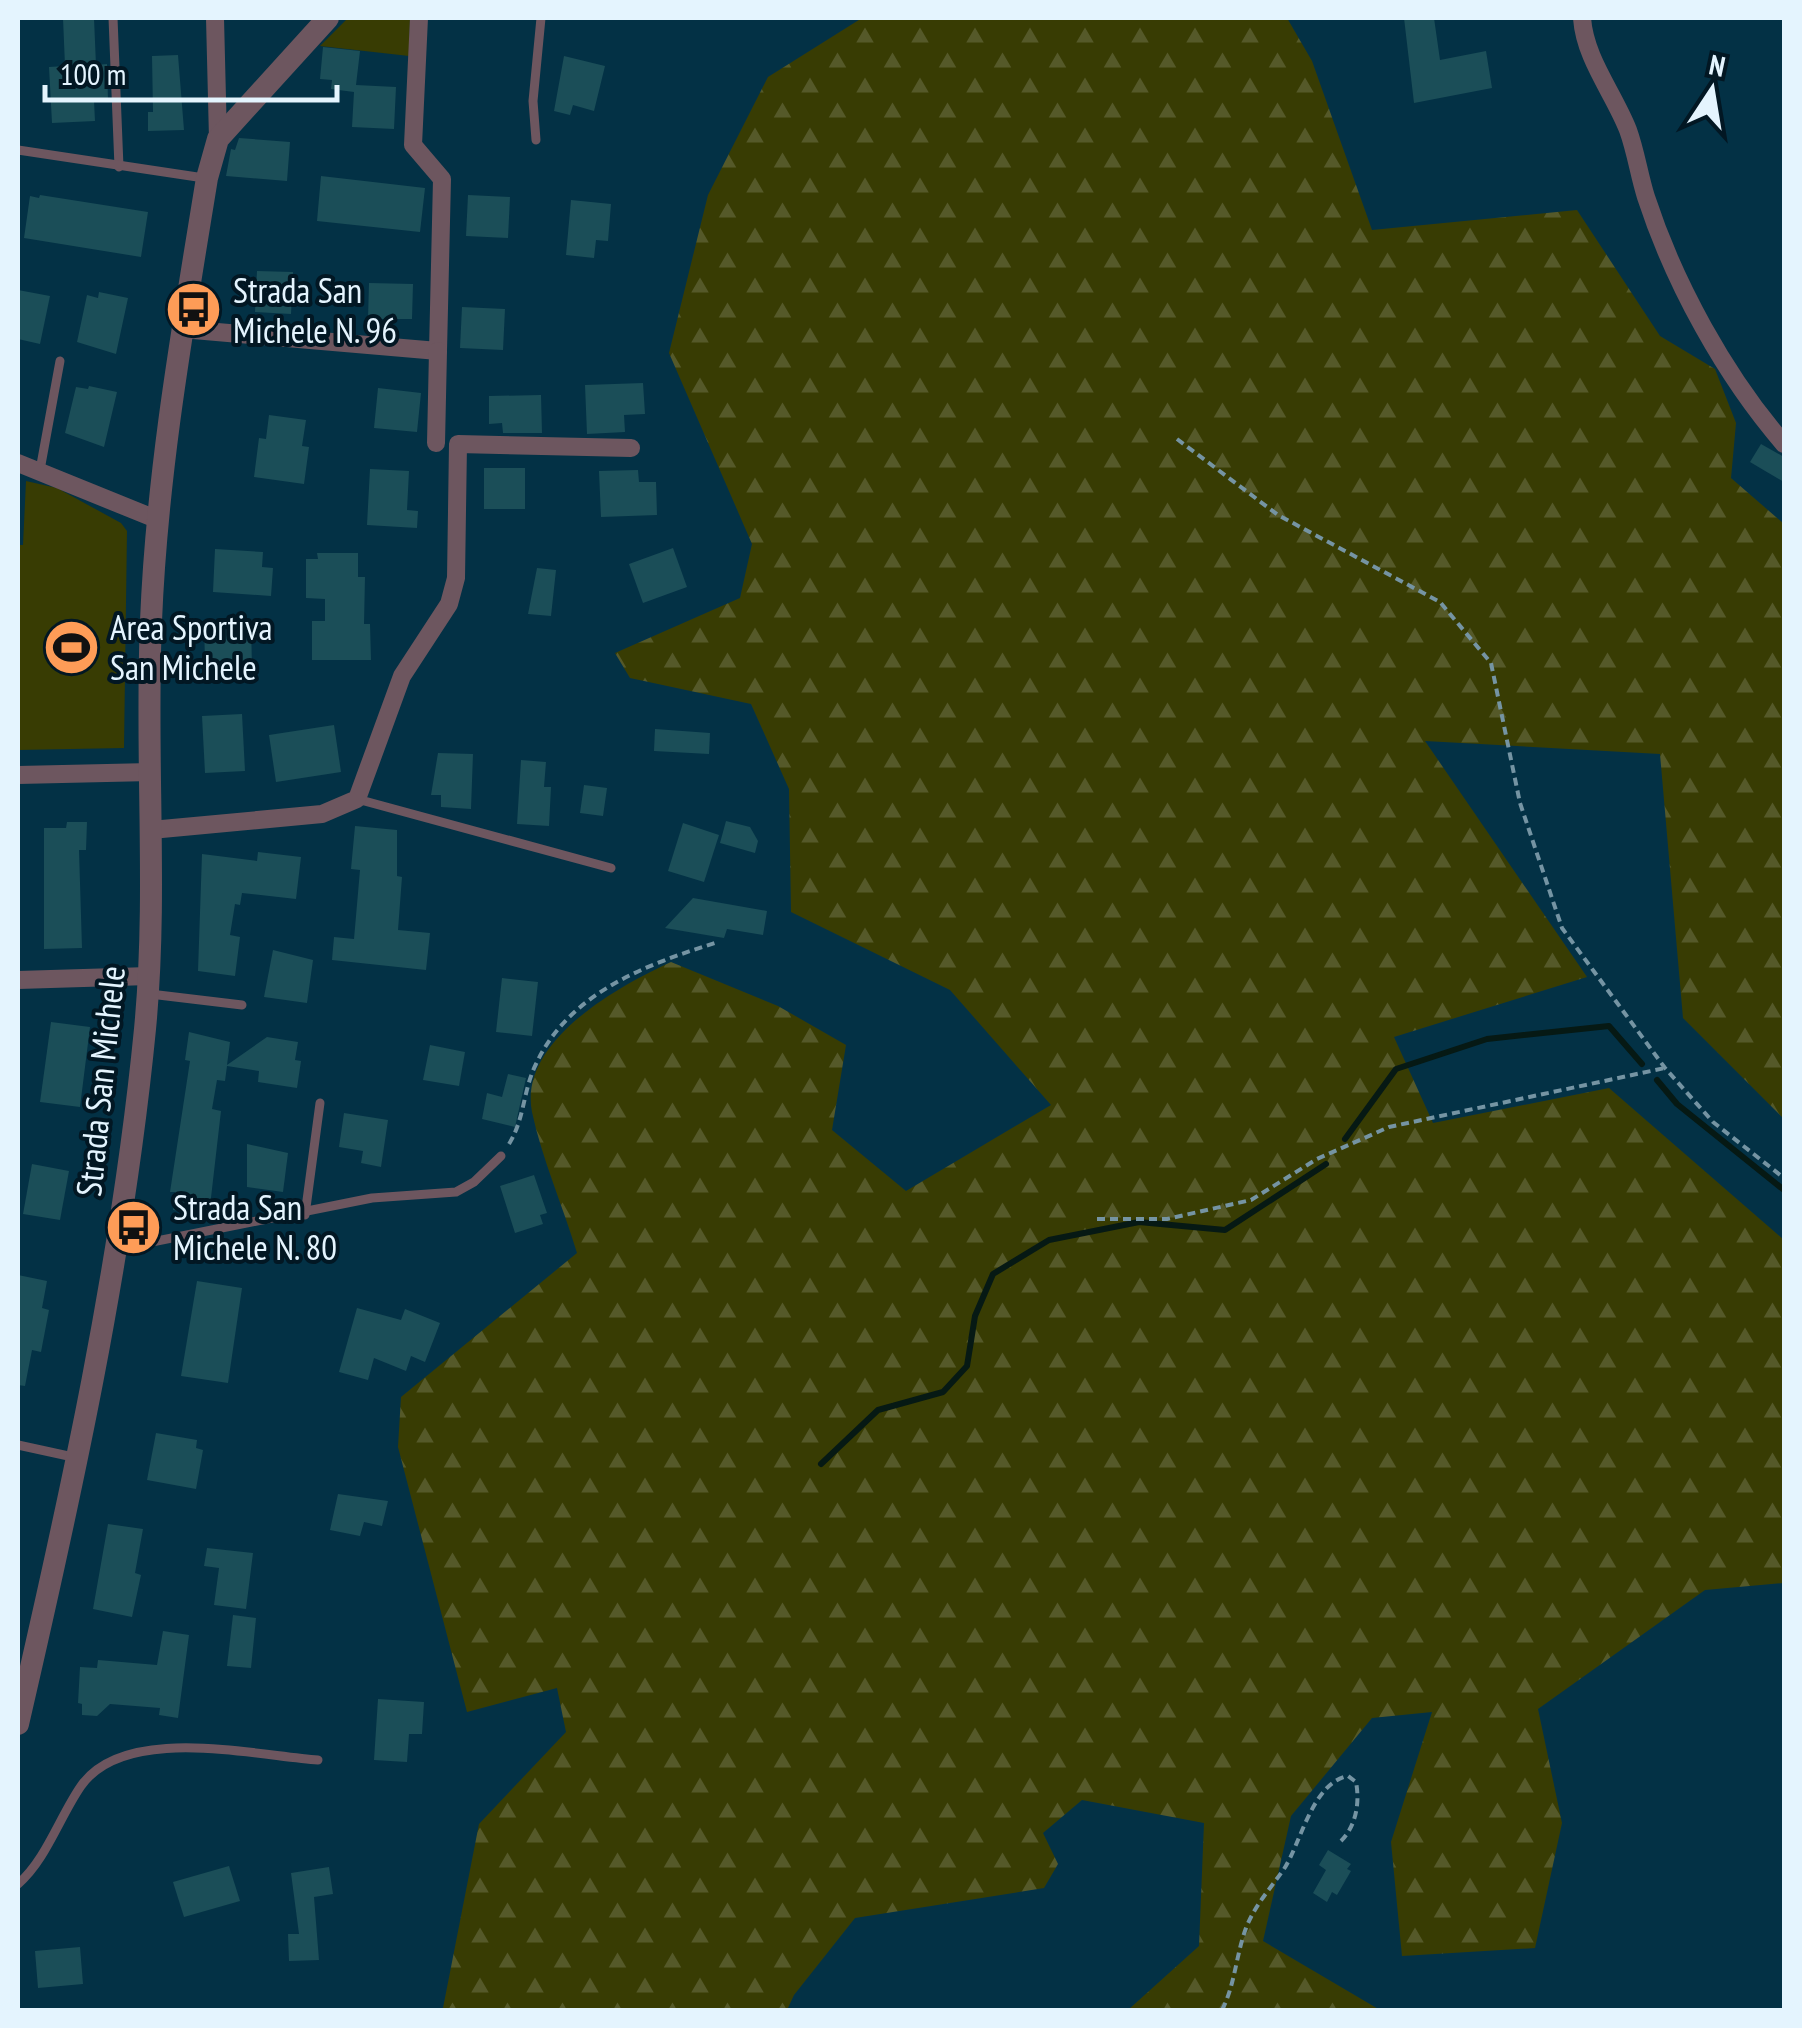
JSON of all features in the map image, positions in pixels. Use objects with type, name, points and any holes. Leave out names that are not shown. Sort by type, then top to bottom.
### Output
[{"type":"street","points":[[215,18],[218,139]]},
{"type":"street","name":"Strada San Michele","points":[[18,1724],[21,1691],[77,1458],[114,1249],[148,985],[156,519],[206,178],[218,139],[328,18]]},
{"type":"street","points":[[420,18],[413,145],[442,179],[436,442]]},
{"type":"street","points":[[1582,18],[1589,52],[1626,124],[1645,194],[1682,284],[1746,396],[1784,444]]},
{"type":"street","points":[[182,329],[438,351]]},
{"type":"street","points":[[151,830],[322,814],[357,799],[402,676],[449,604],[456,578],[458,444],[631,448]]},
{"type":"street","points":[[18,463],[156,519]]},
{"type":"street","points":[[18,775],[151,772]]},
{"type":"street","points":[[18,980],[148,985]]},
{"type":"lane","points":[[112,18],[119,167]]},
{"type":"lane","points":[[536,140],[533,102],[541,18]]},
{"type":"lane","points":[[18,150],[206,178]]},
{"type":"lane","points":[[40,470],[60,361]]},
{"type":"lane","points":[[357,799],[611,868]]},
{"type":"lane","points":[[148,985],[242,1005]]},
{"type":"lane","points":[[306,1215],[320,1104]]},
{"type":"lane","points":[[114,1249],[306,1215],[372,1198],[456,1192],[474,1182],[501,1156]]},
{"type":"lane","points":[[18,1445],[77,1458]]},
{"type":"lane","points":[[18,1884],[80,1786],[109,1758],[181,1748],[318,1760]]},
{"type":"path","points":[[1177,439],[1278,515],[1440,602],[1491,663],[1520,803],[1562,928],[1665,1068],[1714,1122],[1784,1178]]},
{"type":"path","points":[[501,1156],[523,1117],[533,1068],[561,1025],[610,986],[654,962],[715,943]]},
{"type":"path","points":[[1098,1219],[1166,1219],[1250,1200],[1317,1159],[1389,1127],[1665,1068]]},
{"type":"path","points":[[1222,2010],[1245,1930],[1260,1899],[1284,1868],[1332,1782],[1348,1776],[1356,1782],[1356,1806],[1354,1820],[1340,1841]]},
{"type":"green space","points":[[348,18],[410,18],[409,56],[320,46]]},
{"type":"green space","points":[[862,18],[1287,18],[1312,61],[1372,230],[1577,210],[1660,336],[1715,369],[1736,423],[1731,478],[1784,524],[1784,1119],[1683,1018],[1660,754],[1425,741],[1587,977],[1394,1037],[1433,1123],[1609,1088],[1784,1240],[1784,1583],[1705,1590],[1538,1709],[1562,1823],[1535,1948],[1402,1956],[1391,1842],[1432,1712],[1372,1718],[1291,1816],[1263,1941],[1380,2010],[1128,2010],[1199,1946],[1204,1823],[1082,1800],[1043,1833],[1058,1864],[1044,1888],[855,1918],[794,1995],[787,2010],[443,2008],[479,1824],[566,1732],[557,1688],[467,1712],[398,1447],[401,1397],[577,1253],[532,1112],[532,1086],[540,1062],[556,1040],[600,1001],[671,962],[778,1006],[846,1045],[832,1130],[906,1191],[1051,1105],[950,990],[791,912],[789,789],[751,704],[630,678],[615,653],[740,598],[752,544],[669,353],[708,195],[768,77]]},
{"type":"green space","name":"Area Sportiva San Michele","points":[[26,481],[57,488],[121,523],[127,531],[124,748],[18,750],[18,545],[23,545]]},
{"type":"building","points":[[63,18],[94,18],[96,65],[107,64],[108,100],[94,101],[95,121],[52,123],[49,67],[65,66]]},
{"type":"building","points":[[1404,18],[1434,18],[1440,60],[1486,51],[1492,88],[1414,103]]},
{"type":"building","points":[[323,47],[360,51],[356,85],[396,87],[394,129],[352,127],[354,92],[331,89],[332,80],[320,79]]},
{"type":"building","points":[[178,55],[184,130],[148,131],[148,112],[153,112],[152,56]]},
{"type":"building","points":[[564,56],[605,66],[594,111],[573,105],[570,115],[554,111]]},
{"type":"building","points":[[239,138],[290,142],[287,181],[226,176],[231,149],[235,150]]},
{"type":"building","points":[[321,176],[425,188],[420,232],[317,221]]},
{"type":"building","points":[[468,195],[510,197],[508,238],[466,236]]},
{"type":"building","points":[[30,196],[148,212],[141,257],[24,238]]},
{"type":"building","points":[[571,200],[611,204],[608,241],[596,240],[594,258],[566,255]]},
{"type":"building","points":[[257,271],[293,272],[291,314],[255,312]]},
{"type":"building","points":[[369,283],[413,284],[412,319],[368,319]]},
{"type":"building","points":[[18,290],[50,296],[40,344],[18,339]]},
{"type":"building","points":[[99,292],[128,298],[116,354],[77,342],[87,295],[98,298]]},
{"type":"building","points":[[462,307],[505,309],[503,350],[460,348]]},
{"type":"building","points":[[643,383],[645,414],[624,415],[625,432],[587,434],[585,385]]},
{"type":"building","points":[[76,387],[117,392],[104,447],[65,433]]},
{"type":"building","points":[[378,388],[421,393],[417,432],[374,428]]},
{"type":"building","points":[[541,395],[542,433],[503,433],[502,423],[489,424],[489,396]]},
{"type":"building","points":[[269,415],[306,420],[302,446],[309,447],[304,484],[254,477],[259,438],[266,439]]},
{"type":"building","points":[[1761,444],[1784,457],[1784,482],[1750,462]]},
{"type":"building","points":[[484,468],[525,468],[525,509],[484,509]]},
{"type":"building","points":[[370,469],[409,471],[407,510],[418,511],[417,528],[367,525]]},
{"type":"building","points":[[638,470],[639,482],[656,482],[657,515],[601,517],[599,471]]},
{"type":"building","points":[[673,548],[687,587],[643,603],[629,564]]},
{"type":"building","points":[[215,549],[263,552],[262,567],[273,568],[271,596],[213,592]]},
{"type":"building","points":[[317,553],[358,553],[358,577],[365,577],[364,624],[370,624],[371,660],[312,660],[312,621],[325,621],[325,599],[306,598],[306,559],[318,559]]},
{"type":"building","points":[[537,568],[556,570],[551,616],[528,614]]},
{"type":"building","points":[[204,622],[251,622],[252,669],[205,663]]},
{"type":"building","points":[[242,714],[245,771],[205,773],[202,716]]},
{"type":"building","points":[[334,725],[341,772],[276,782],[269,735]]},
{"type":"building","points":[[655,729],[710,733],[709,754],[654,751]]},
{"type":"building","points":[[438,753],[473,754],[471,809],[441,807],[441,795],[431,795]]},
{"type":"building","points":[[521,760],[546,762],[544,787],[551,787],[549,826],[517,824]]},
{"type":"building","points":[[584,785],[607,788],[603,816],[580,813]]},
{"type":"building","points":[[726,821],[750,827],[758,841],[755,853],[720,843]]},
{"type":"building","points":[[67,822],[87,822],[86,850],[79,850],[82,948],[44,949],[44,828],[66,828]]},
{"type":"building","points":[[683,823],[719,835],[704,882],[668,871]]},
{"type":"building","points":[[355,826],[397,830],[397,876],[402,877],[398,930],[430,933],[426,970],[332,960],[334,937],[354,939],[360,870],[351,869]]},
{"type":"building","points":[[258,852],[301,857],[296,899],[242,893],[240,905],[235,904],[230,935],[240,937],[235,976],[198,971],[202,854],[257,861]]},
{"type":"building","points":[[693,898],[767,911],[763,935],[727,929],[724,938],[665,928]]},
{"type":"building","points":[[273,950],[313,960],[307,1003],[264,997]]},
{"type":"building","points":[[502,978],[538,982],[532,1036],[496,1032]]},
{"type":"building","points":[[51,1022],[90,1027],[80,1107],[40,1102]]},
{"type":"building","points":[[189,1032],[230,1042],[227,1065],[267,1037],[298,1042],[295,1060],[301,1061],[297,1088],[258,1082],[259,1071],[227,1066],[225,1081],[217,1080],[212,1109],[221,1111],[209,1215],[173,1210],[175,1192],[170,1192],[190,1061],[185,1060]]},
{"type":"building","points":[[430,1045],[465,1052],[459,1086],[423,1080]]},
{"type":"building","points":[[508,1074],[526,1078],[515,1127],[482,1119],[487,1093],[502,1097]]},
{"type":"building","points":[[344,1113],[388,1120],[381,1167],[361,1163],[363,1151],[339,1147]]},
{"type":"building","points":[[247,1144],[288,1153],[283,1192],[247,1187]]},
{"type":"building","points":[[32,1164],[69,1171],[60,1220],[23,1214]]},
{"type":"building","points":[[534,1175],[547,1213],[540,1215],[543,1224],[515,1233],[500,1186]]},
{"type":"building","points":[[18,1275],[47,1281],[42,1308],[49,1310],[41,1352],[32,1350],[25,1386],[18,1385]]},
{"type":"building","points":[[197,1281],[242,1288],[228,1383],[181,1376]]},
{"type":"building","points":[[357,1308],[401,1320],[405,1309],[440,1323],[425,1362],[411,1356],[406,1371],[374,1358],[368,1380],[339,1372]]},
{"type":"building","points":[[156,1433],[197,1440],[196,1448],[203,1450],[196,1489],[147,1480]]},
{"type":"building","points":[[338,1494],[388,1501],[382,1526],[364,1522],[360,1536],[330,1530]]},
{"type":"building","points":[[108,1524],[143,1529],[135,1573],[141,1575],[132,1617],[93,1609]]},
{"type":"building","points":[[207,1548],[253,1553],[246,1609],[214,1605],[219,1568],[204,1566]]},
{"type":"building","points":[[233,1615],[256,1618],[251,1668],[227,1666]]},
{"type":"building","points":[[163,1631],[189,1635],[178,1718],[159,1715],[160,1708],[110,1704],[97,1716],[82,1715],[82,1704],[78,1703],[80,1667],[97,1668],[98,1660],[157,1665]]},
{"type":"building","points":[[378,1699],[424,1702],[422,1734],[409,1734],[407,1762],[374,1760]]},
{"type":"building","points":[[1328,1850],[1351,1864],[1347,1869],[1351,1871],[1337,1895],[1332,1892],[1327,1902],[1313,1893],[1326,1870],[1319,1865]]},
{"type":"building","points":[[229,1866],[240,1901],[184,1917],[173,1882]]},
{"type":"building","points":[[329,1867],[333,1894],[314,1897],[319,1960],[289,1961],[288,1934],[299,1934],[291,1873]]},
{"type":"building","points":[[80,1947],[83,1984],[38,1988],[35,1951]]},
{"type":"waterway","points":[[1345,1139],[1396,1069],[1487,1039],[1609,1026],[1642,1064]]},
{"type":"waterway","points":[[1657,1080],[1677,1104],[1784,1190]]},
{"type":"waterway","points":[[821,1464],[878,1410],[943,1392],[967,1366],[975,1316],[993,1274],[1049,1240],[1139,1222],[1225,1230],[1326,1164]]},
{"type":"place","name":"Strada San Michele N. 96","points":[[194,310]]},
{"type":"place","name":"Area Sportiva San Michele","points":[[71,647]]},
{"type":"place","name":"Strada San Michele N. 80","points":[[134,1227]]}]
